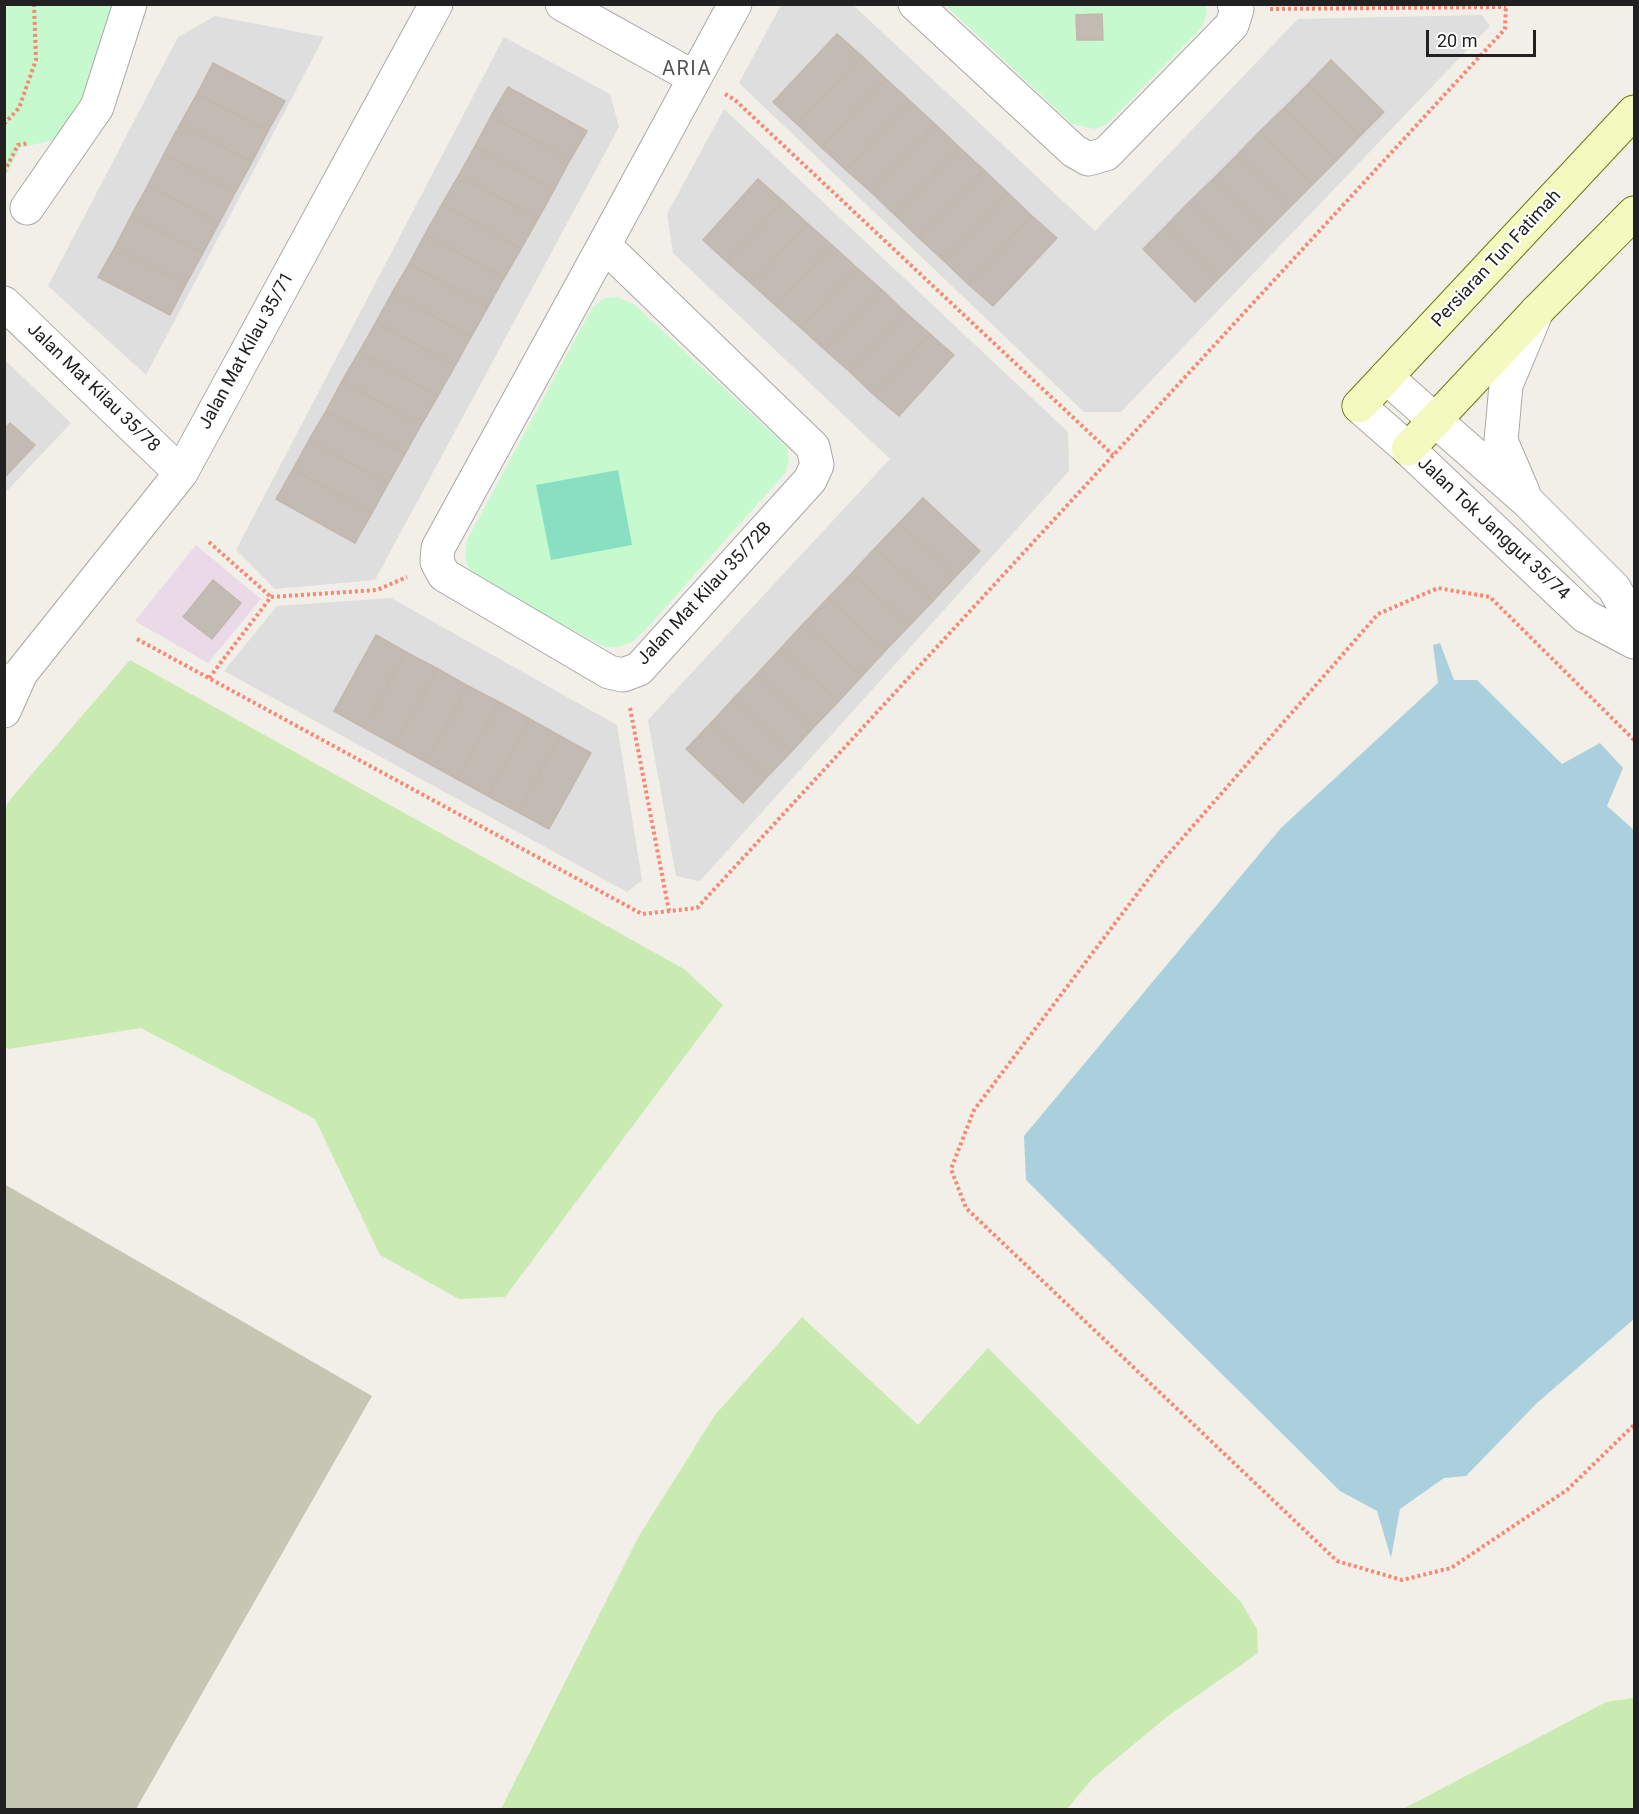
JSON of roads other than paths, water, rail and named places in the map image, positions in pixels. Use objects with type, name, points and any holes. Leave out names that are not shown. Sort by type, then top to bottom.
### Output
[{"type":"street","points":[[27,208],[97,107],[130,4]]},
{"type":"street","name":"Jalan Mat Kilau 35/71","points":[[4,711],[13,682],[181,472],[436,4]]},
{"type":"street","points":[[562,4],[695,78]]},
{"type":"street","points":[[604,245],[735,4]]},
{"type":"street","points":[[915,4],[1074,151],[1088,159],[1106,154],[1232,25],[1235,7]]},
{"type":"street","name":"Persiaran Tun Fatimah","points":[[1359,406],[1635,112]]},
{"type":"street","points":[[1408,449],[1538,310],[1635,213]]},
{"type":"street","name":"Jalan Mat Kilau 35/72B","points":[[604,245],[813,447],[817,465],[810,480],[639,669],[623,675],[609,672],[444,575],[437,562],[438,548],[604,245]]},
{"type":"street","name":"Jalan Mat Kilau 35/78","points":[[4,303],[181,472]]},
{"type":"street","points":[[1527,501],[1501,441],[1506,385],[1538,310]]},
{"type":"street","points":[[1386,377],[1527,501],[1614,588],[1635,623]]},
{"type":"street","name":"Jalan Tok Janggut 35/74","points":[[1359,406],[1586,616],[1635,642]]},
{"type":"water","points":[[1440,643],[1454,680],[1477,680],[1562,764],[1600,743],[1623,768],[1607,806],[1634,830],[1634,1319],[1537,1403],[1466,1476],[1444,1478],[1400,1509],[1391,1558],[1377,1511],[1340,1491],[1026,1180],[1024,1136],[1281,828],[1438,683],[1433,645]]},
{"type":"district","name":"ARIA","points":[[687,70]]}]
